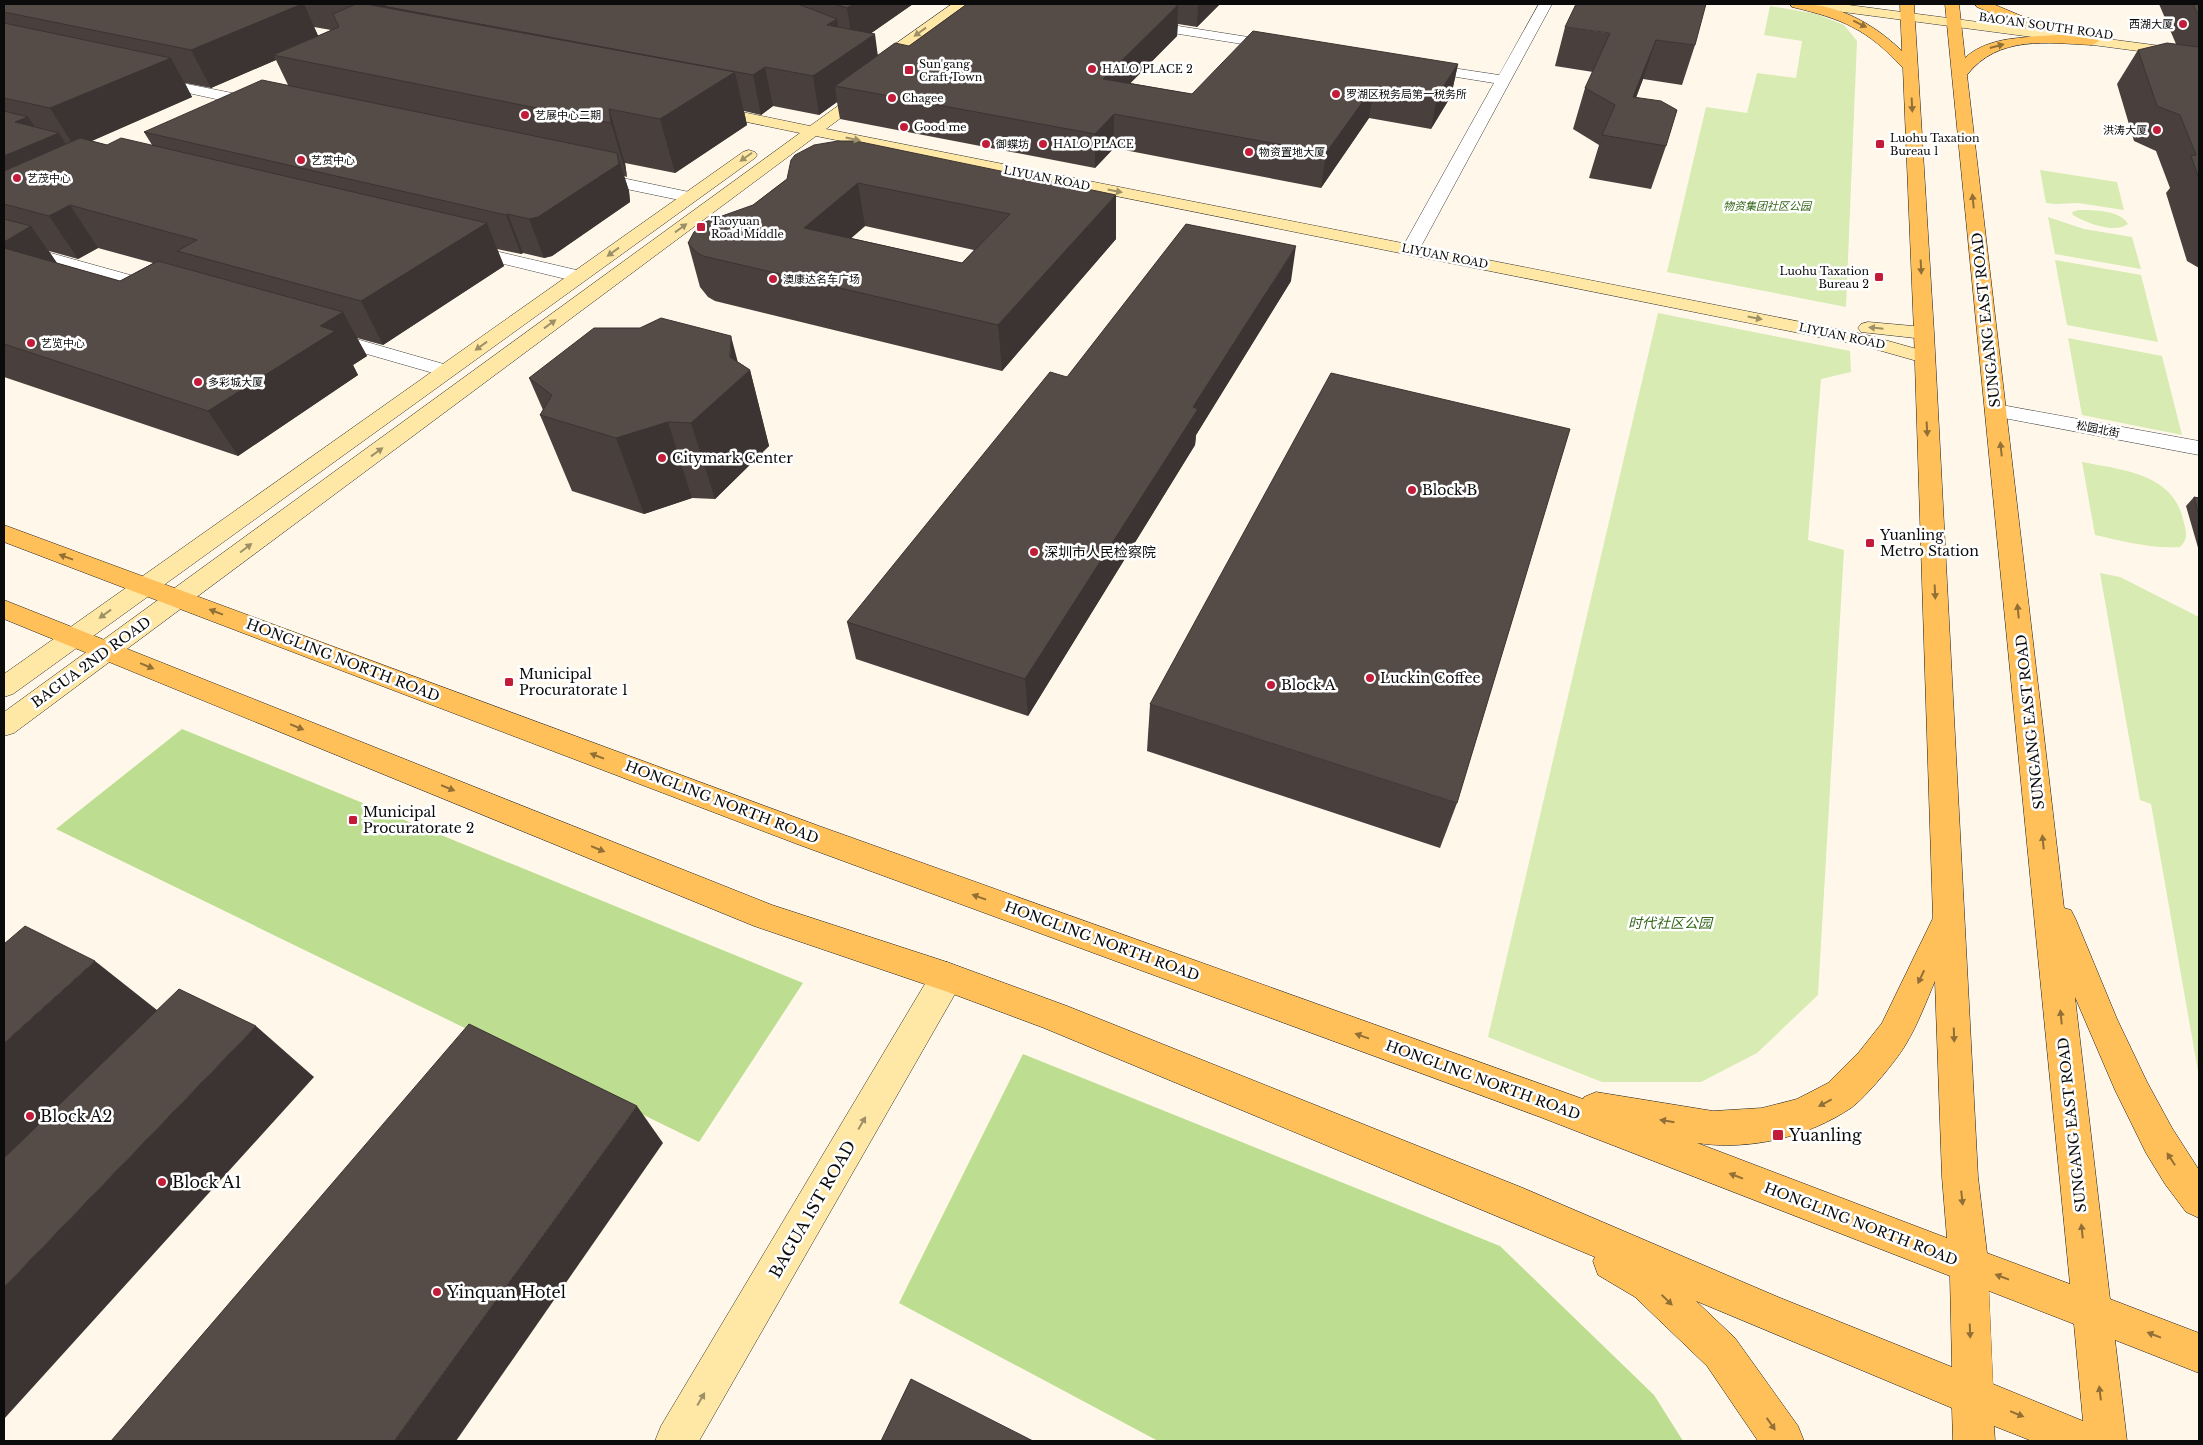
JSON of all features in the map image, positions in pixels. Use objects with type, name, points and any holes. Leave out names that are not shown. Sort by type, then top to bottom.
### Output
[{"type":"main road","points":[[1797,4],[1837,14],[1869,28],[1894,49],[1910,67]]},
{"type":"main road","points":[[1982,4],[2015,18],[2055,28]]},
{"type":"main road","points":[[1907,9],[1924,333],[1960,1177],[1969,1265],[1974,1441]]},
{"type":"main road","name":"SUNGANG EAST ROAD","points":[[1953,13],[2048,890],[2090,1311],[2106,1441]]},
{"type":"main road","points":[[1959,75],[1976,56],[1995,47],[2039,40],[2092,40]]},
{"type":"main road","name":"HONGLING NORTH ROAD","points":[[4,533],[808,835],[1540,1100],[2199,1352]]},
{"type":"main road","points":[[4,609],[765,916],[947,977],[1055,1017],[1523,1207],[1778,1317],[2082,1441]]},
{"type":"main road","points":[[2048,890],[2101,1021],[2151,1128],[2188,1187],[2199,1199]]},
{"type":"main road","points":[[1540,1100],[1713,1128],[1762,1125],[1803,1115],[1840,1095],[1871,1063],[1894,1034],[1950,917]]},
{"type":"main road","points":[[1523,1207],[1649,1283],[1721,1352],[1783,1441]]},
{"type":"street","points":[[1412,245],[1501,80],[1545,4]]},
{"type":"street","points":[[1813,4],[1953,13]]},
{"type":"street","points":[[1876,4],[1907,9]]},
{"type":"street","points":[[809,123],[876,56],[968,7]]},
{"type":"street","points":[[4,687],[578,276],[689,198],[809,123],[968,7]]},
{"type":"street","name":"BAO'AN SOUTH ROAD","points":[[1953,13],[2199,46]]},
{"type":"street","name":"BAO'AN SOUTH ROAD","points":[[1953,13],[2092,40],[2199,55]]},
{"type":"street","points":[[1122,22],[1297,49]]},
{"type":"street","points":[[1404,65],[1501,80]]},
{"type":"street","points":[[138,78],[254,103]]},
{"type":"street","points":[[236,111],[254,103],[272,101]]},
{"type":"street","name":"LIYUAN ROAD","points":[[696,101],[1412,245],[1868,340],[1924,357]]},
{"type":"street","name":"BAGUA 2ND ROAD","points":[[4,726],[179,598],[809,123]]},
{"type":"street","points":[[573,172],[689,198]]},
{"type":"street","points":[[444,244],[578,276]]},
{"type":"street","points":[[4,245],[173,293]]},
{"type":"street","name":"LIYUAN ROAD","points":[[1412,245],[1867,328],[1924,333]]},
{"type":"street","points":[[305,331],[447,371]]},
{"type":"street","name":"松园北街","points":[[1996,410],[2199,448]]},
{"type":"street","name":"BAGUA 1ST ROAD","points":[[676,1441],[947,977]]},
{"type":"green space","name":"物资集团社区公园","points":[[1770,6],[1817,14],[1844,25],[1857,41],[1846,307],[1667,272],[1706,107],[1747,113],[1757,73],[1796,78],[1802,41],[1764,35]]},
{"type":"green space","points":[[2040,170],[2117,182],[2124,210],[2078,203],[2046,203]]},
{"type":"green space","points":[[2079,210],[2113,213],[2124,219],[2128,224],[2116,228],[2100,226],[2073,215],[2072,212]]},
{"type":"green space","points":[[2048,217],[2084,229],[2132,237],[2141,269],[2055,254]]},
{"type":"green space","points":[[2055,260],[2141,275],[2158,342],[2067,325]]},
{"type":"green space","name":"时代社区公园","points":[[1658,313],[1850,351],[1851,372],[1821,379],[1808,540],[1844,550],[1818,995],[1757,1053],[1701,1082],[1602,1082],[1488,1037]]},
{"type":"green space","points":[[2068,338],[2162,356],[2182,435],[2082,415]]},
{"type":"green space","points":[[2082,462],[2129,471],[2157,483],[2168,492],[2177,504],[2185,527],[2186,534],[2183,544],[2180,547],[2158,547],[2095,535]]},
{"type":"green space","points":[[2100,573],[2120,577],[2199,617],[2199,1077],[2151,804],[2140,800]]},
{"type":"green space","points":[[182,729],[803,983],[699,1142],[56,829]]},
{"type":"green space","points":[[1023,1054],[1500,1246],[1654,1395],[1683,1441],[1158,1441],[899,1303]]},
{"type":"building","points":[[4,4],[302,4],[191,50],[4,12]]},
{"type":"building","points":[[356,4],[366,4],[735,72],[660,119],[609,109],[611,123],[273,55],[339,27],[333,14]]},
{"type":"building","points":[[388,4],[798,4],[837,19],[827,25],[875,34],[813,76],[765,67],[753,75],[383,6]]},
{"type":"building","points":[[834,4],[854,4],[847,8]]},
{"type":"building","points":[[967,4],[1178,5],[1103,79],[1192,94],[1253,31],[1458,64],[1437,96],[1374,86],[1326,153],[1114,114],[1095,134],[835,86],[895,43],[909,46]]},
{"type":"building","points":[[1576,4],[1706,4],[1695,45],[1656,40],[1633,97],[1661,101],[1677,110],[1666,146],[1602,135],[1615,105],[1585,88],[1610,33],[1565,27]]},
{"type":"building","points":[[2193,4],[2199,4],[2199,13],[2197,13]]},
{"type":"building","points":[[4,23],[171,58],[50,108],[4,98]]},
{"type":"building","points":[[2167,43],[2199,47],[2199,179],[2191,156],[2196,155],[2180,115],[2157,106],[2138,50]]},
{"type":"building","points":[[262,80],[617,153],[619,164],[538,217],[529,219],[144,132]]},
{"type":"building","points":[[4,111],[28,117],[15,122],[59,133],[4,156]]},
{"type":"building","points":[[80,138],[107,145],[121,138],[487,223],[361,301],[177,251],[197,240],[70,205],[49,216],[4,204],[4,171]]},
{"type":"building","points":[[838,141],[856,141],[1116,195],[998,325],[703,256],[696,252],[688,243],[694,232],[705,222],[753,205],[787,179],[791,160],[795,155],[814,145]],"holes":[[[858,183],[1010,214],[962,263],[804,228]]]},
{"type":"building","points":[[4,219],[31,226],[4,242]]},
{"type":"building","points":[[1186,224],[1296,246],[1193,407],[1198,409],[1025,679],[847,622],[1050,372],[1067,377]]},
{"type":"building","points":[[4,248],[120,281],[158,261],[343,312],[320,326],[335,331],[208,411],[4,344]]},
{"type":"building","points":[[661,318],[731,336],[730,357],[750,370],[691,423],[668,422],[616,438],[540,415],[552,395],[529,378],[594,328],[640,328]]},
{"type":"building","points":[[1331,373],[1570,429],[1457,803],[1150,704]]},
{"type":"building","points":[[2194,497],[2199,498],[2199,516]]},
{"type":"building","points":[[25,926],[95,961],[4,1043],[4,944]]},
{"type":"building","points":[[179,989],[256,1026],[4,1287],[4,1158]]},
{"type":"building","name":"Yinquan Hotel","points":[[469,1024],[637,1106],[394,1441],[111,1441]]},
{"type":"building","points":[[911,1379],[1033,1441],[881,1441]]},
{"type":"place","name":"西湖大厦","points":[[2183,24]]},
{"type":"place","name":"HALO PLACE 2","points":[[1092,69]]},
{"type":"place","name":"Sun'gang Craft Town","points":[[909,70]]},
{"type":"place","name":"罗湖区税务局第一税务所","points":[[1336,94]]},
{"type":"place","name":"Chagee","points":[[892,98]]},
{"type":"place","name":"艺展中心二期","points":[[525,115]]},
{"type":"place","name":"Good me","points":[[904,127]]},
{"type":"place","name":"洪涛大厦","points":[[2157,130]]},
{"type":"place","name":"御蝶坊","points":[[986,144]]},
{"type":"place","name":"HALO PLACE","points":[[1043,144]]},
{"type":"place","name":"Luohu Taxation Bureau 1","points":[[1880,144]]},
{"type":"place","name":"物资置地大厦","points":[[1249,152]]},
{"type":"place","name":"艺赏中心","points":[[301,160]]},
{"type":"place","name":"艺茂中心","points":[[17,178]]},
{"type":"place","name":"Taoyuan Road Middle","points":[[701,227]]},
{"type":"place","name":"Luohu Taxation Bureau 2","points":[[1879,277]]},
{"type":"place","name":"澳康达名车广场","points":[[773,279]]},
{"type":"place","name":"艺览中心","points":[[31,343]]},
{"type":"place","name":"多彩城大厦","points":[[198,382]]},
{"type":"place","name":"Citymark Center","points":[[662,458]]},
{"type":"place","name":"Block B","points":[[1412,490]]},
{"type":"place","name":"Yuanling Metro Station","points":[[1870,543]]},
{"type":"place","name":"深圳市人民检察院","points":[[1034,552]]},
{"type":"place","name":"Luckin Coffee","points":[[1370,678]]},
{"type":"place","name":"Municipal Procuratorate 1","points":[[509,682]]},
{"type":"place","name":"Block A","points":[[1271,685]]},
{"type":"place","name":"Municipal Procuratorate 2","points":[[353,820]]},
{"type":"place","name":"Block A2","points":[[30,1116]]},
{"type":"place","name":"Yuanling","points":[[1778,1135]]},
{"type":"place","name":"Block A1","points":[[162,1182]]},
{"type":"place","name":"Yinquan Hotel","points":[[437,1292]]}]
